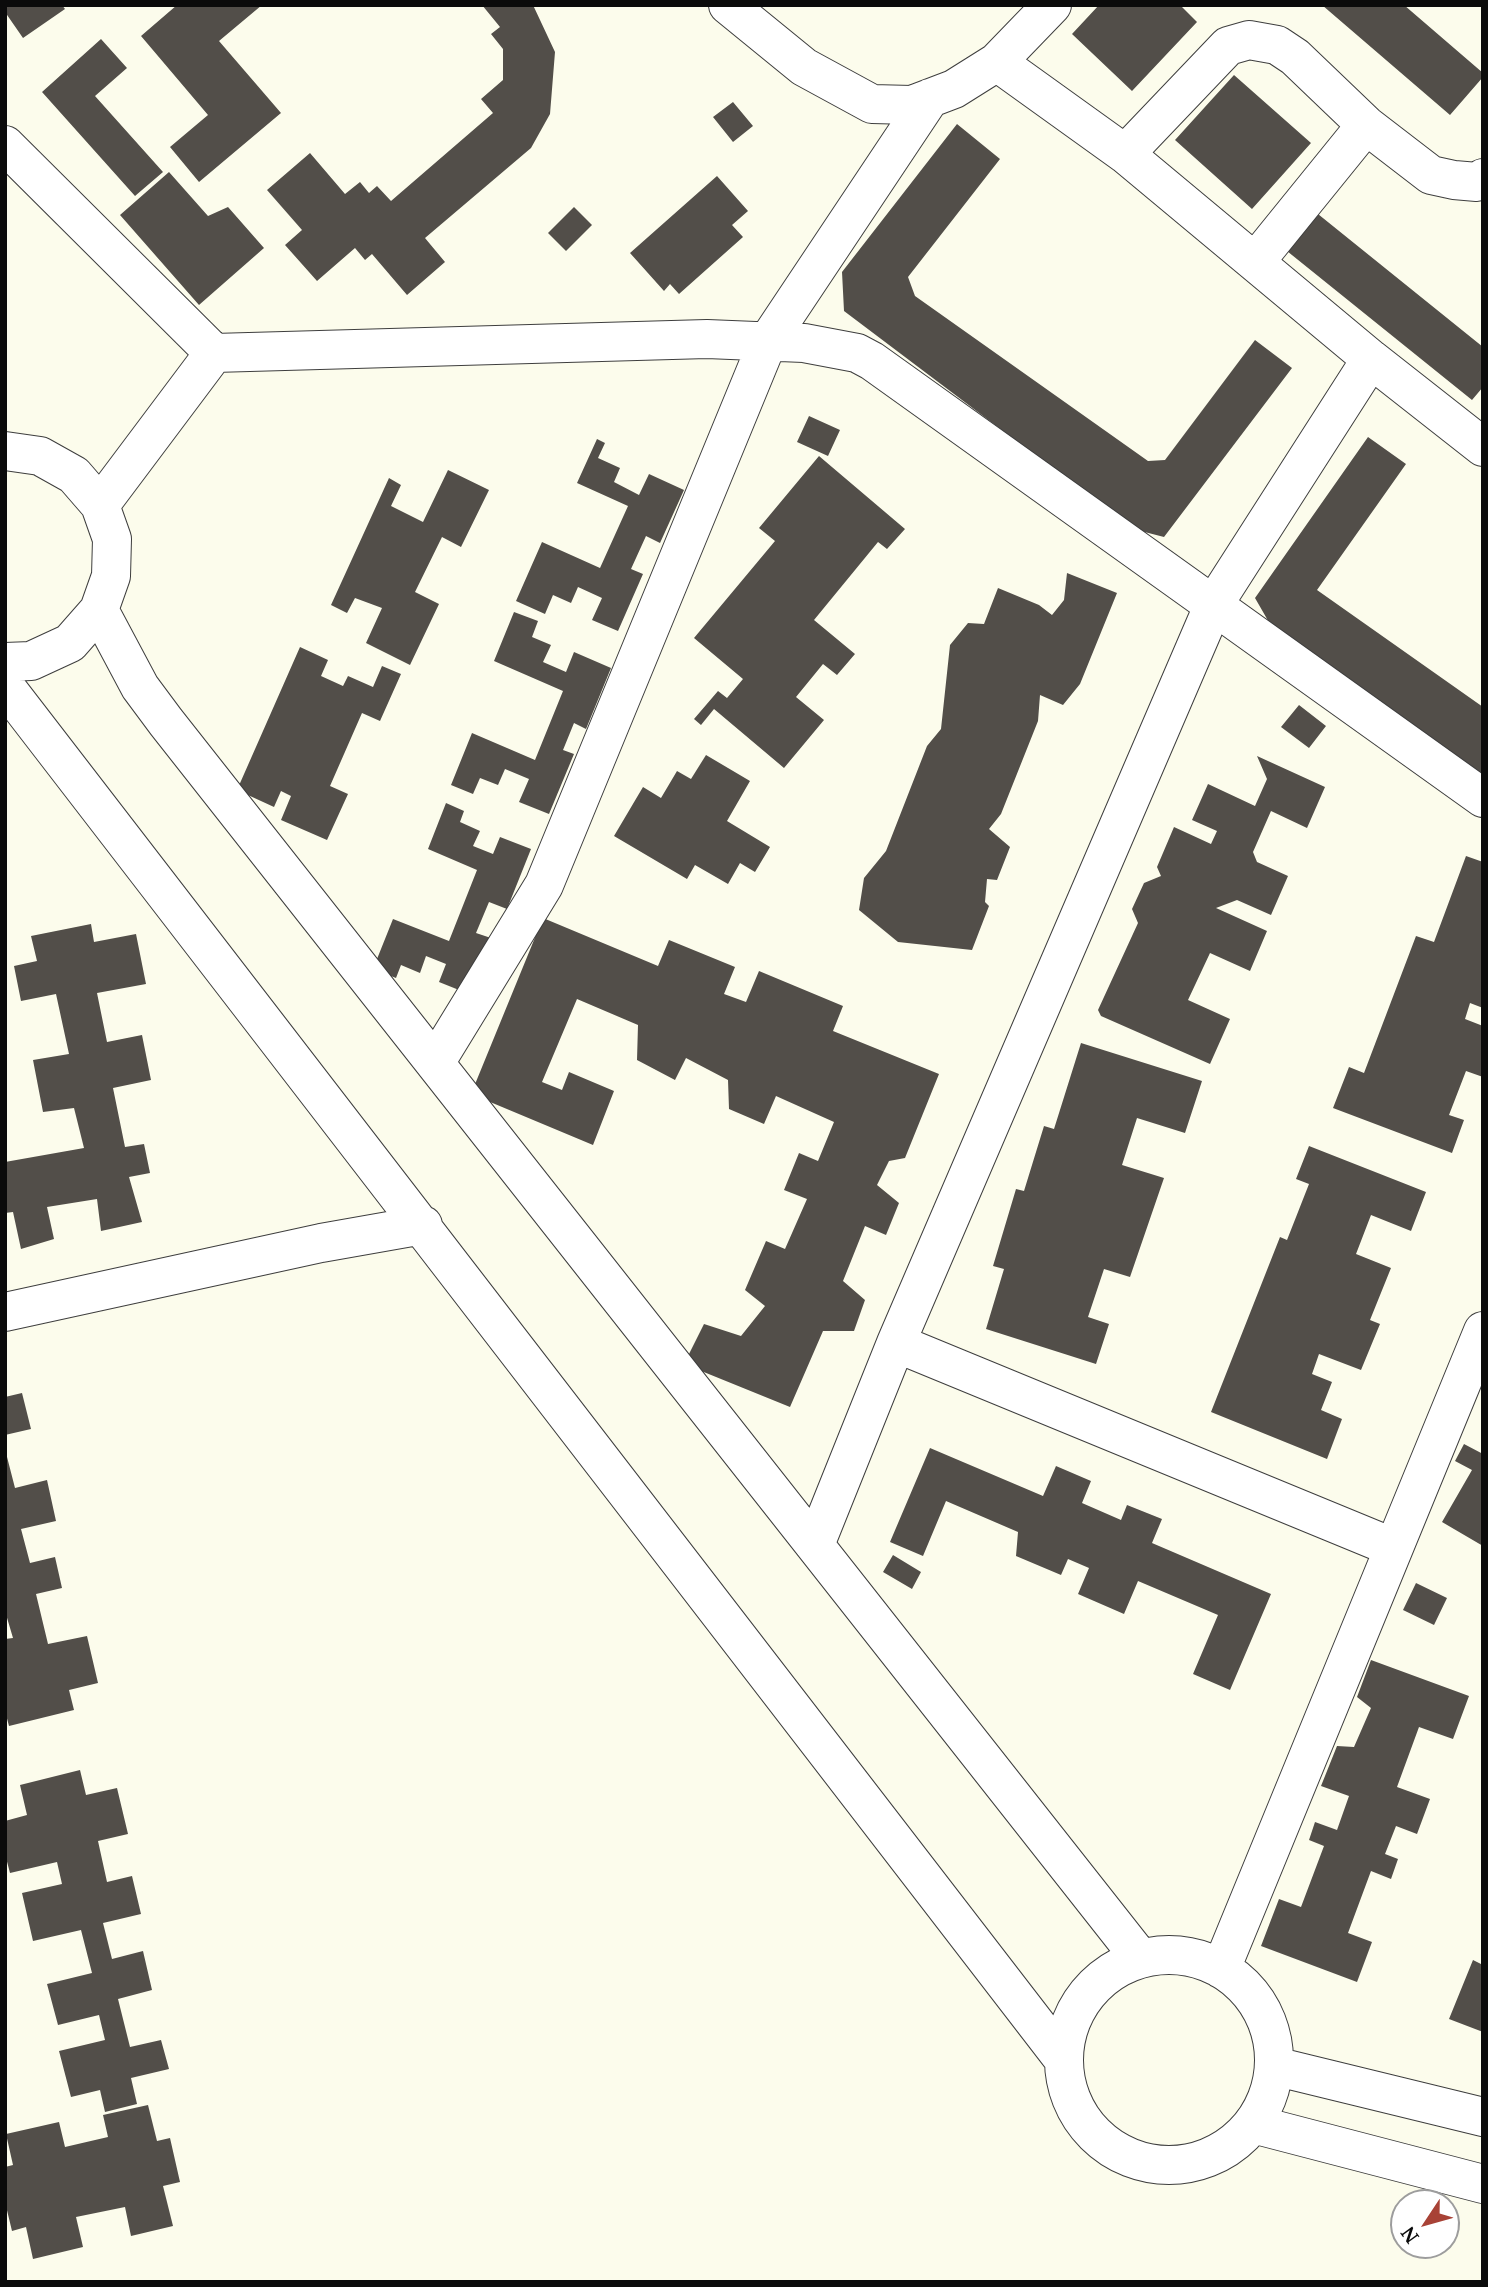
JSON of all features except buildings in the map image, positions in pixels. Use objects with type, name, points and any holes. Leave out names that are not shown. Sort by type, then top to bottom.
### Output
[{"type":"street","points":[[728,5],[804,67],[872,104],[912,104],[954,89],[997,62],[1052,5]]},
{"type":"street","points":[[1125,155],[1228,46],[1249,40],[1278,45],[1295,57],[1366,125],[1431,174],[1477,182],[1483,178]]},
{"type":"street","points":[[997,62],[1125,155],[1371,359],[1483,447]]},
{"type":"street","points":[[435,1063],[544,885],[768,341],[930,98]]},
{"type":"street","points":[[1255,262],[1366,125]]},
{"type":"street","points":[[5,145],[214,353],[707,339],[823,346],[857,353],[1214,604],[1483,798]]},
{"type":"street","points":[[100,505],[214,353]]},
{"type":"street","points":[[815,1545],[896,1343],[1214,604],[1371,359]]},
{"type":"street","points":[[5,451],[40,456],[74,475],[100,505],[112,539],[111,576],[99,610],[70,642],[31,661],[5,662]]},
{"type":"street","points":[[99,610],[124,659],[153,704],[1140,1958]]},
{"type":"street","points":[[5,685],[1063,2059]]},
{"type":"street","points":[[5,1312],[321,1243],[423,1225]]},
{"type":"street","points":[[1221,1969],[1392,1547],[1483,1331]]},
{"type":"street","points":[[896,1343],[1392,1547]]},
{"type":"street","points":[[1174,1954],[1198,1959],[1221,1969],[1244,1987],[1261,2010],[1271,2037],[1274,2066],[1267,2096],[1253,2124],[1229,2146],[1200,2161],[1167,2165],[1135,2160],[1106,2144],[1083,2121],[1068,2091],[1063,2059],[1069,2025],[1085,1995],[1110,1972],[1140,1958],[1174,1954]]},
{"type":"street","points":[[1274,2066],[1483,2117]]},
{"type":"street","points":[[1253,2124],[1483,2184]]}]
